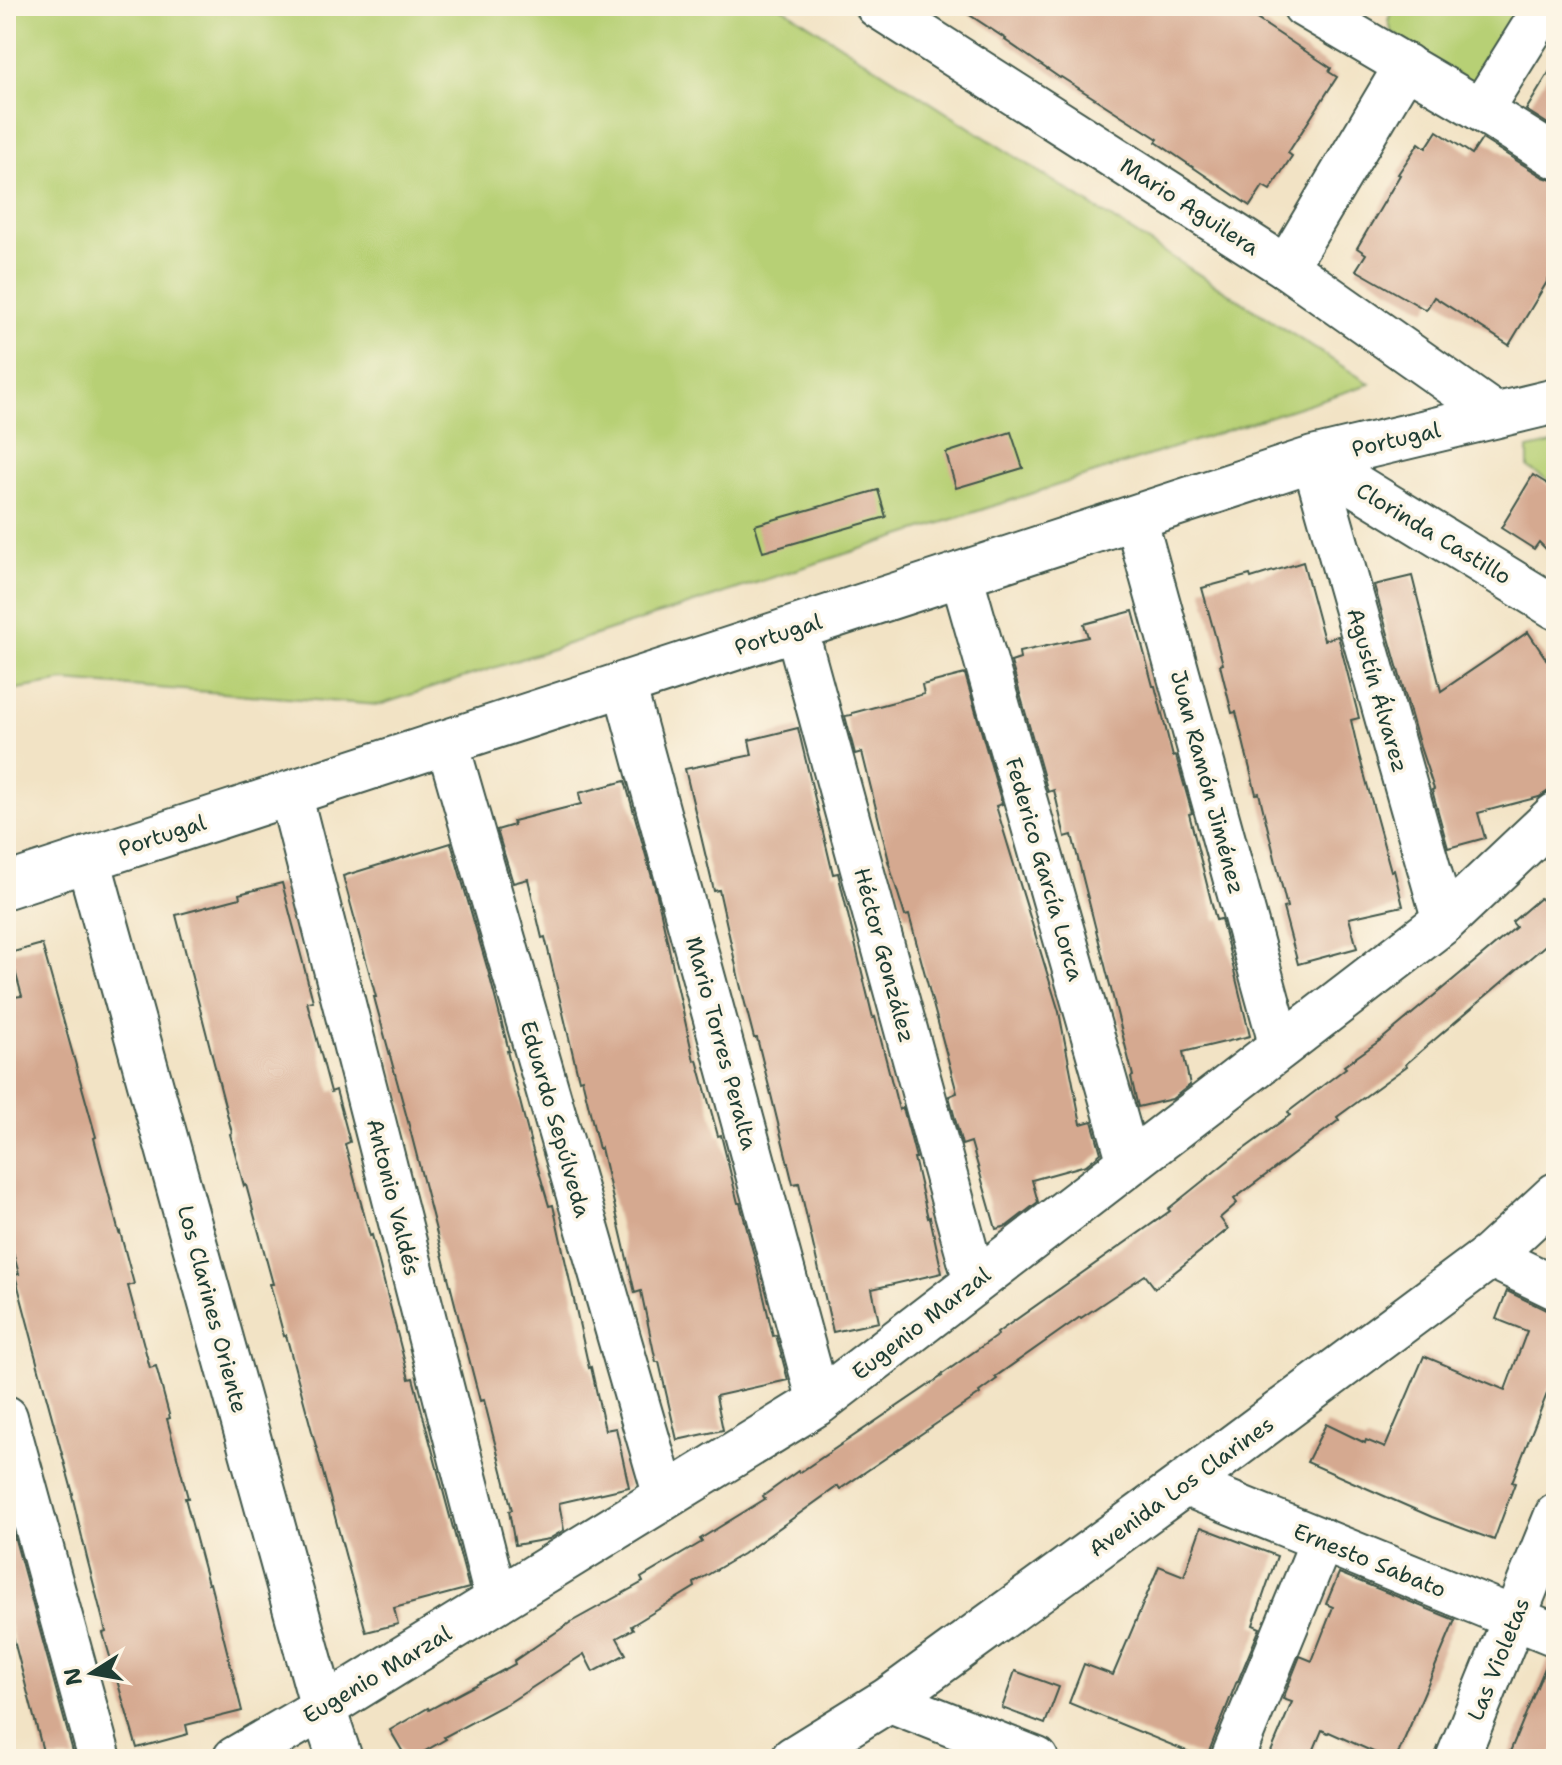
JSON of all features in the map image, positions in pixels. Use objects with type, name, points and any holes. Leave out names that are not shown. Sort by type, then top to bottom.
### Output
[{"type":"main road","name":"Portugal","points":[[6,886],[1313,459],[1556,401]]},
{"type":"main road","name":"Eugenio Marzal","points":[[235,1759],[819,1402],[1444,921],[1556,815]]},
{"type":"main road","name":"Los Clarines Oriente","points":[[88,859],[323,1708],[340,1759]]},
{"type":"main road","name":"Avenida Los Clarines","points":[[793,1759],[888,1700],[1184,1484],[1490,1256],[1556,1195]]},
{"type":"street","name":"Mario Aguilera","points":[[877,6],[1286,267],[1496,415]]},
{"type":"street","points":[[1304,6],[1356,19],[1406,65],[1556,157]]},
{"type":"street","points":[[1481,110],[1546,6]]},
{"type":"street","points":[[1286,267],[1406,65]]},
{"type":"street","name":"Clorinda Castillo","points":[[1313,459],[1556,608]]},
{"type":"street","name":"Agustín Álvarez","points":[[1313,459],[1444,921]]},
{"type":"street","name":"Juan Ramón Jiménez","points":[[1135,517],[1281,1047]]},
{"type":"street","name":"Federico García Lorca","points":[[961,574],[1129,1163]]},
{"type":"street","name":"Héctor González","points":[[796,628],[975,1282]]},
{"type":"street","name":"Mario Torres Peralta","points":[[624,684],[819,1402]]},
{"type":"street","name":"Eduardo Sepúlveda","points":[[447,742],[665,1497]]},
{"type":"street","name":"Antonio Valdés","points":[[290,793],[497,1601]]},
{"type":"street","points":[[1490,1256],[1556,1288]]},
{"type":"street","points":[[6,1417],[100,1759]]},
{"type":"street","name":"Ernesto Sabato","points":[[1184,1484],[1556,1635]]},
{"type":"street","name":"Las Violetas","points":[[1457,1759],[1556,1515]]},
{"type":"street","points":[[1232,1759],[1322,1540]]},
{"type":"street","points":[[888,1700],[1037,1759]]},
{"type":"green space","points":[[6,6],[780,6],[1370,384],[379,705],[64,681],[6,691]]},
{"type":"green space","points":[[1396,6],[1530,6],[1483,81],[1470,83],[1392,32],[1388,20]]},
{"type":"green space","points":[[1556,443],[1556,485],[1528,468],[1528,449]]},
{"type":"building","points":[[956,6],[1237,6],[1331,68],[1329,72],[1337,77],[1288,153],[1292,156],[1270,190],[1263,186],[1250,206],[1156,142],[1158,139],[1060,78]]},
{"type":"building","points":[[1556,61],[1556,129],[1526,110]]},
{"type":"building","points":[[1437,131],[1472,154],[1482,139],[1543,177],[1556,181],[1556,267],[1509,345],[1434,297],[1426,310],[1356,270],[1366,254],[1357,248],[1398,174],[1419,143],[1426,148]]},
{"type":"building","points":[[1011,432],[1023,468],[956,488],[946,453]]},
{"type":"building","points":[[1533,475],[1556,489],[1556,559],[1539,542],[1534,549],[1501,528]]},
{"type":"building","points":[[878,490],[886,517],[763,552],[755,525]]},
{"type":"building","points":[[1303,562],[1324,640],[1338,636],[1359,718],[1351,720],[1359,755],[1403,906],[1349,918],[1357,948],[1298,964],[1259,793],[1256,794],[1236,712],[1232,713],[1220,665],[1223,664],[1202,588],[1250,575],[1251,578]]},
{"type":"building","points":[[1412,576],[1441,691],[1528,632],[1556,674],[1556,786],[1539,797],[1478,813],[1485,838],[1448,848],[1434,789],[1374,585]]},
{"type":"building","points":[[1133,611],[1173,757],[1176,756],[1192,813],[1189,814],[1216,920],[1221,919],[1250,1036],[1183,1052],[1190,1085],[1172,1099],[1138,1107],[1133,1076],[1072,835],[1065,837],[1054,790],[1048,792],[1011,662],[1020,659],[1019,652],[1088,637],[1084,624]]},
{"type":"building","points":[[965,674],[1002,804],[996,806],[1059,1012],[1081,1124],[1092,1121],[1101,1153],[1086,1165],[1032,1180],[1038,1202],[1007,1226],[996,1229],[971,1142],[962,1145],[949,1096],[957,1093],[909,915],[905,916],[888,861],[862,752],[855,754],[845,716],[924,694],[922,685]]},
{"type":"building","points":[[798,728],[833,874],[838,873],[873,1018],[899,1110],[903,1108],[942,1273],[872,1289],[879,1322],[833,1332],[799,1183],[793,1184],[757,1038],[754,1038],[740,984],[719,890],[714,891],[685,769],[752,755],[749,740]]},
{"type":"building","points":[[625,781],[657,895],[694,1061],[697,1060],[718,1136],[721,1135],[773,1336],[776,1335],[788,1380],[716,1396],[723,1430],[677,1440],[641,1291],[635,1293],[601,1148],[582,1079],[579,1080],[528,879],[513,883],[497,830],[514,825],[513,821],[581,804],[579,793]]},
{"type":"building","points":[[451,843],[489,974],[531,1144],[549,1206],[553,1205],[605,1430],[616,1428],[629,1487],[559,1503],[564,1530],[549,1539],[515,1545],[509,1511],[512,1510],[484,1400],[480,1401],[343,876]]},
{"type":"building","points":[[282,883],[313,1001],[307,1002],[331,1092],[336,1090],[350,1142],[345,1144],[409,1379],[413,1378],[469,1588],[394,1608],[398,1624],[366,1632],[230,1134],[176,915]]},
{"type":"building","points":[[1540,898],[1556,918],[1556,936],[1407,1066],[1234,1199],[1237,1203],[1220,1218],[1228,1229],[1155,1288],[1145,1275],[995,1377],[997,1379],[980,1394],[840,1489],[838,1486],[743,1554],[694,1583],[695,1587],[631,1626],[633,1629],[617,1638],[626,1654],[593,1672],[584,1654],[510,1702],[407,1759],[390,1730],[515,1664],[514,1661],[571,1622],[643,1582],[641,1578],[702,1542],[700,1539],[765,1499],[763,1496],[798,1471],[942,1376],[997,1333],[1170,1211],[1168,1209],[1290,1115],[1288,1112],[1382,1039],[1516,927],[1512,922]]},
{"type":"building","points":[[42,944],[134,1284],[128,1286],[150,1368],[156,1366],[170,1418],[167,1419],[188,1498],[185,1498],[242,1711],[186,1725],[188,1734],[137,1748],[103,1633],[106,1632],[32,1344],[15,1275],[19,1274],[6,1227],[6,998],[22,996],[10,953]]},
{"type":"building","points":[[1507,1291],[1556,1312],[1556,1371],[1512,1482],[1515,1483],[1494,1540],[1432,1517],[1307,1462],[1326,1424],[1365,1443],[1366,1440],[1385,1448],[1424,1356],[1505,1390],[1527,1331],[1496,1319]]},
{"type":"building","points":[[10,1521],[75,1759],[45,1759],[6,1610],[6,1522]]},
{"type":"building","points":[[1201,1527],[1277,1556],[1253,1625],[1260,1628],[1206,1759],[1069,1703],[1084,1664],[1113,1675],[1159,1566],[1184,1576]]},
{"type":"building","points":[[1339,1573],[1455,1620],[1396,1759],[1389,1759],[1322,1730],[1310,1759],[1268,1759],[1292,1702],[1283,1699],[1300,1656],[1312,1661],[1333,1607],[1326,1604]]},
{"type":"building","points":[[1549,1658],[1556,1658],[1556,1744],[1550,1759],[1507,1759]]},
{"type":"building","points":[[1015,1671],[1059,1687],[1045,1724],[1002,1708]]}]
